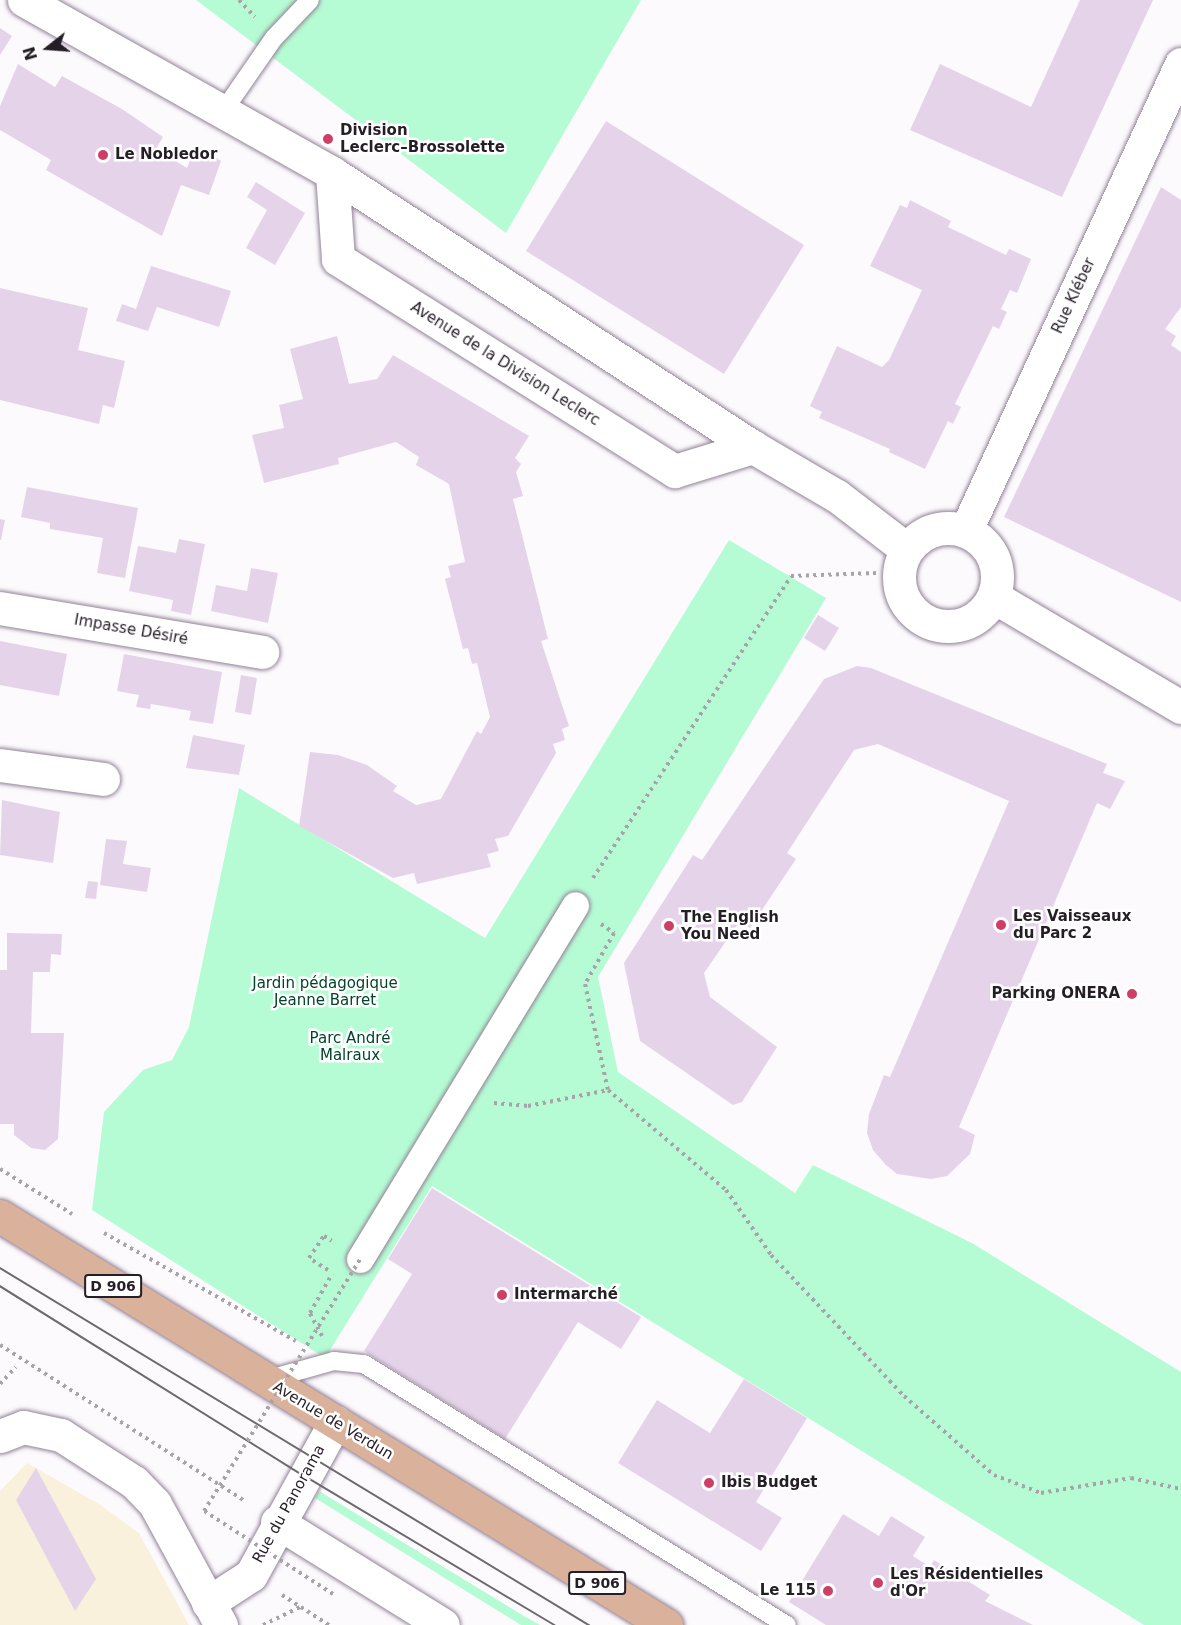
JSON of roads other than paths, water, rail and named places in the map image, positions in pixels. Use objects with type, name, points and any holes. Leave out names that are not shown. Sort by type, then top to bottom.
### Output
[{"type":"main road","name":"Avenue de Verdun","points":[[0,1216],[666,1625]]},
{"type":"street","points":[[24,0],[131,58],[222,113],[332,174],[753,447],[837,496],[902,560]]},
{"type":"street","points":[[57,0],[131,58]]},
{"type":"street","name":"Rue Kléber","points":[[967,528],[1181,64]]},
{"type":"street","name":"Avenue de la Division Leclerc","points":[[332,174],[338,259],[675,471],[753,447]]},
{"type":"street","points":[[946,526],[967,528],[985,543],[995,560],[998,582],[994,597],[981,614],[963,624],[945,627],[925,621],[909,608],[900,592],[902,560],[924,533],[946,526]]},
{"type":"street","points":[[994,597],[1181,707]]},
{"type":"street","name":"Impasse Désiré","points":[[0,608],[262,652]]},
{"type":"street","points":[[0,765],[103,779]]},
{"type":"street","points":[[360,1259],[464,1092],[575,905]]},
{"type":"street","name":"Rue du Panorama","points":[[12,1432],[61,1435],[134,1482],[155,1504],[214,1614],[251,1575],[277,1522],[335,1422]]},
{"type":"street","points":[[277,1522],[443,1625]]},
{"type":"lane","points":[[222,113],[274,38],[310,0]]},
{"type":"lane","points":[[265,1380],[334,1361],[364,1364],[787,1625]]},
{"type":"tram line","points":[[0,1268],[589,1625]]},
{"type":"tram line","points":[[0,1286],[303,1475],[555,1625]]},
{"type":"place","name":"Division Leclerc–Brossolette","points":[[328,139]]},
{"type":"place","name":"Le Nobledor","points":[[103,155]]},
{"type":"place","name":"Les Vaisseaux du Parc 2","points":[[1001,925]]},
{"type":"place","name":"The English You Need","points":[[669,926]]},
{"type":"place","name":"Parking ONERA","points":[[1132,994]]},
{"type":"place","name":"Intermarché","points":[[502,1295]]},
{"type":"place","name":"Ibis Budget","points":[[709,1483]]},
{"type":"place","name":"Les Résidentielles d'Or","points":[[878,1583]]},
{"type":"place","name":"Le 115","points":[[828,1591]]},
{"type":"park label","name":"Jardin pédagogique Jeanne Barret","points":[[325,992]]},
{"type":"park label","name":"Parc André Malraux","points":[[350,1046]]}]
